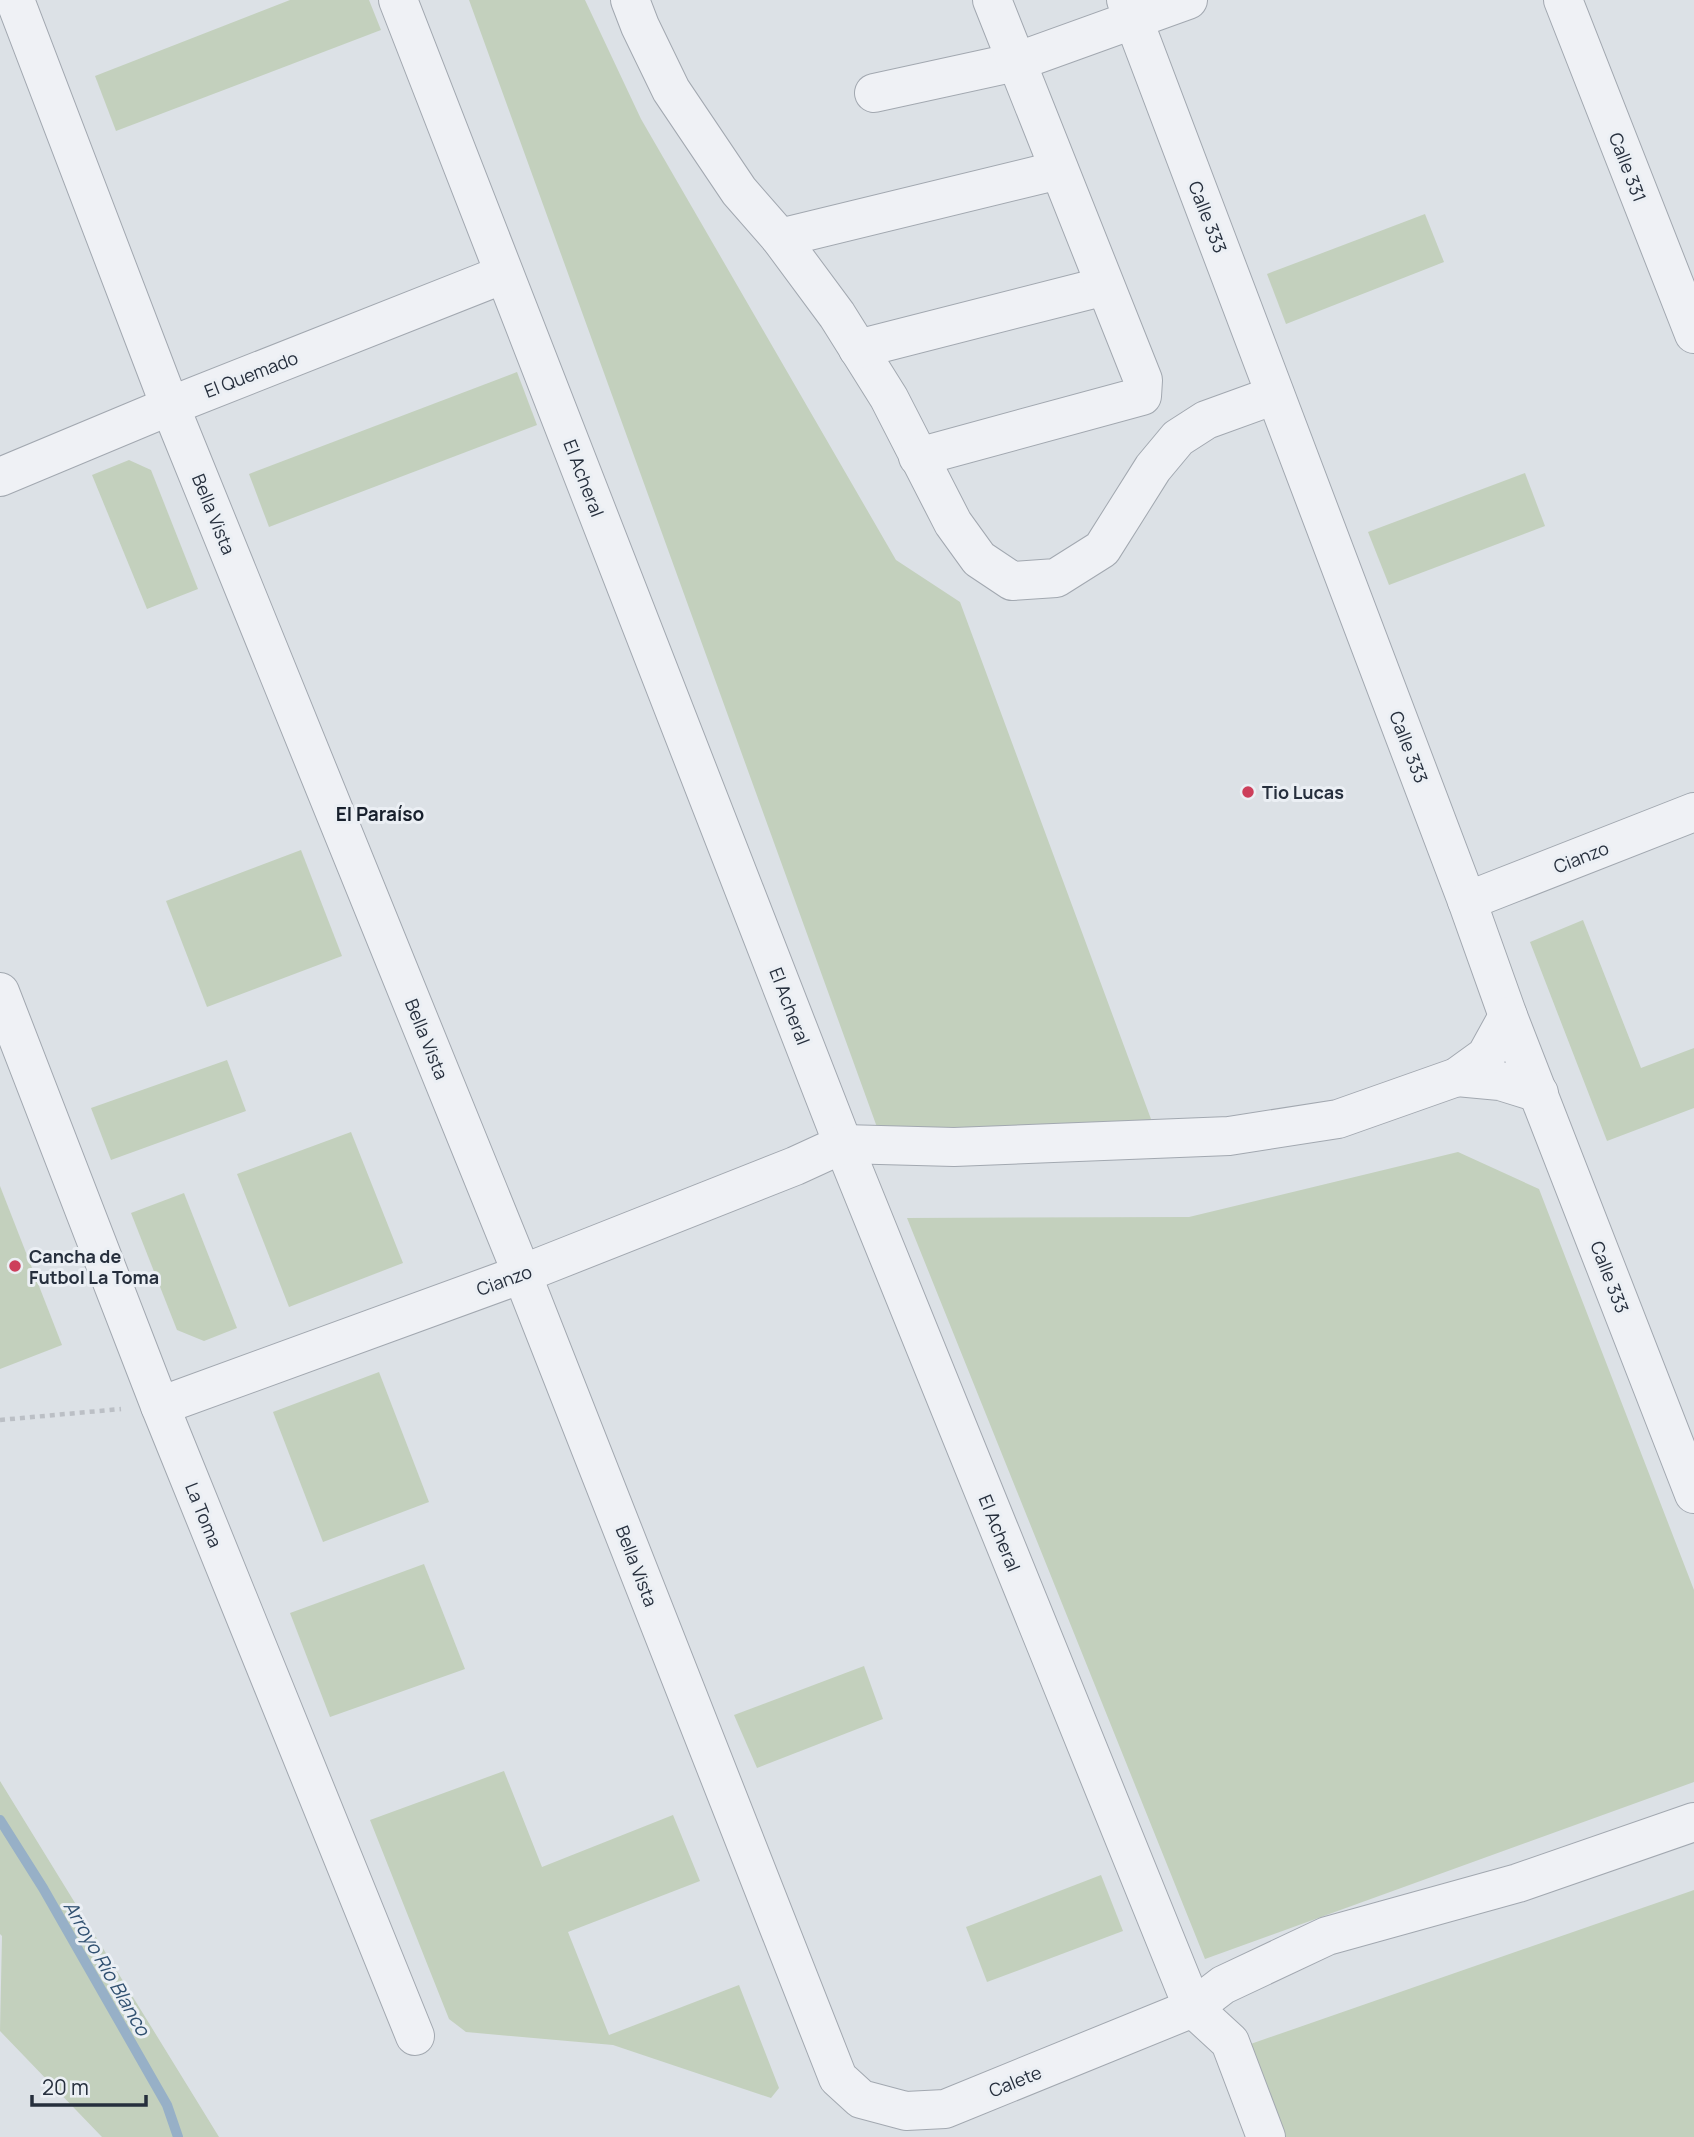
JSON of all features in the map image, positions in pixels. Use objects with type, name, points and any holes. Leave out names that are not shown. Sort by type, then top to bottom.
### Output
[{"type":"street","name":"Bella Vista","points":[[15,0],[170,406],[522,1274],[838,2078]]},
{"type":"street","name":"El Acheral","points":[[398,0],[843,1144],[1193,2008]]},
{"type":"street","points":[[630,0],[671,90],[739,191],[780,238],[837,316],[889,398],[953,523],[979,559],[1013,581],[1056,578],[1102,549],[1153,468],[1178,438],[1206,420],[1275,395]]},
{"type":"street","points":[[918,457],[1142,396],[1143,380],[992,0]]},
{"type":"street","points":[[874,93],[1016,62],[1129,10],[1188,0]]},
{"type":"street","name":"Calle 331","points":[[1563,0],[1694,334]]},
{"type":"street","name":"Calle 333","points":[[1129,10],[1467,901],[1508,1016],[1694,1494]]},
{"type":"street","points":[[780,238],[1059,170]]},
{"type":"street","name":"El Quemado","points":[[0,477],[170,406],[504,274]]},
{"type":"street","points":[[858,349],[1105,286]]},
{"type":"street","name":"Cianzo","points":[[1467,901],[1694,812]]},
{"type":"street","name":"La Toma","points":[[0,992],[160,1406],[415,2036]]},
{"type":"street","points":[[843,1144],[954,1147],[1229,1136],[1338,1119],[1457,1077],[1486,1056],[1508,1016]]},
{"type":"street","points":[[1457,1077],[1500,1081],[1539,1093]]},
{"type":"street","name":"Cianzo","points":[[160,1406],[522,1274],[782,1171],[843,1144]]},
{"type":"street","name":"Calete","points":[[838,2078],[861,2099],[906,2111],[945,2109],[1193,2008],[1223,1985],[1327,1936],[1518,1882],[1694,1822]]},
{"type":"street","points":[[1193,2008],[1230,2042],[1266,2137]]},
{"type":"path","points":[[0,1420],[160,1406]]},
{"type":"green space","points":[[290,0],[369,0],[381,30],[116,131],[95,76]]},
{"type":"green space","points":[[469,0],[585,0],[641,119],[896,560],[960,602],[1158,1138],[882,1141]]},
{"type":"green space","points":[[1425,214],[1444,262],[1286,324],[1267,274]]},
{"type":"green space","points":[[517,372],[537,425],[269,527],[249,474]]},
{"type":"green space","points":[[129,460],[151,470],[198,589],[147,609],[92,475]]},
{"type":"green space","points":[[1525,473],[1545,526],[1389,585],[1368,532]]},
{"type":"green space","points":[[301,850],[342,956],[207,1007],[166,901]]},
{"type":"green space","points":[[1583,920],[1641,1068],[1694,1048],[1694,1108],[1607,1141],[1530,942]]},
{"type":"green space","points":[[227,1060],[246,1111],[111,1160],[91,1108]]},
{"type":"green space","points":[[351,1132],[403,1263],[289,1307],[237,1174]]},
{"type":"green space","points":[[1458,1152],[1539,1189],[1694,1590],[1694,1782],[1205,1959],[907,1218],[1189,1217]]},
{"type":"green space","name":"Cancha de Futbol La Toma","points":[[0,1186],[62,1345],[0,1369]]},
{"type":"green space","points":[[184,1193],[237,1328],[204,1341],[177,1330],[131,1213]]},
{"type":"green space","points":[[379,1372],[429,1502],[323,1542],[273,1412]]},
{"type":"green space","points":[[424,1564],[465,1669],[330,1717],[290,1613]]},
{"type":"green space","points":[[864,1666],[883,1719],[757,1768],[734,1715]]},
{"type":"green space","points":[[504,1771],[542,1867],[673,1815],[700,1881],[568,1932],[609,2035],[739,1985],[779,2088],[771,2098],[613,2045],[466,2032],[449,2019],[370,1820]]},
{"type":"green space","points":[[0,1781],[219,2137],[102,2137],[0,2031]]},
{"type":"green space","points":[[1101,1875],[1123,1931],[987,1982],[966,1927]]},
{"type":"green space","points":[[1694,1890],[1694,2137],[1276,2137],[1242,2047]]},
{"type":"waterway","name":"Arroyo Río Blanco","points":[[0,1820],[43,1888],[167,2105],[178,2137]]},
{"type":"place","name":"Tio Lucas","points":[[1248,792]]},
{"type":"place","name":"Cancha de Futbol La Toma","points":[[15,1266]]},
{"type":"district","name":"El Paraíso","points":[[380,814]]}]
